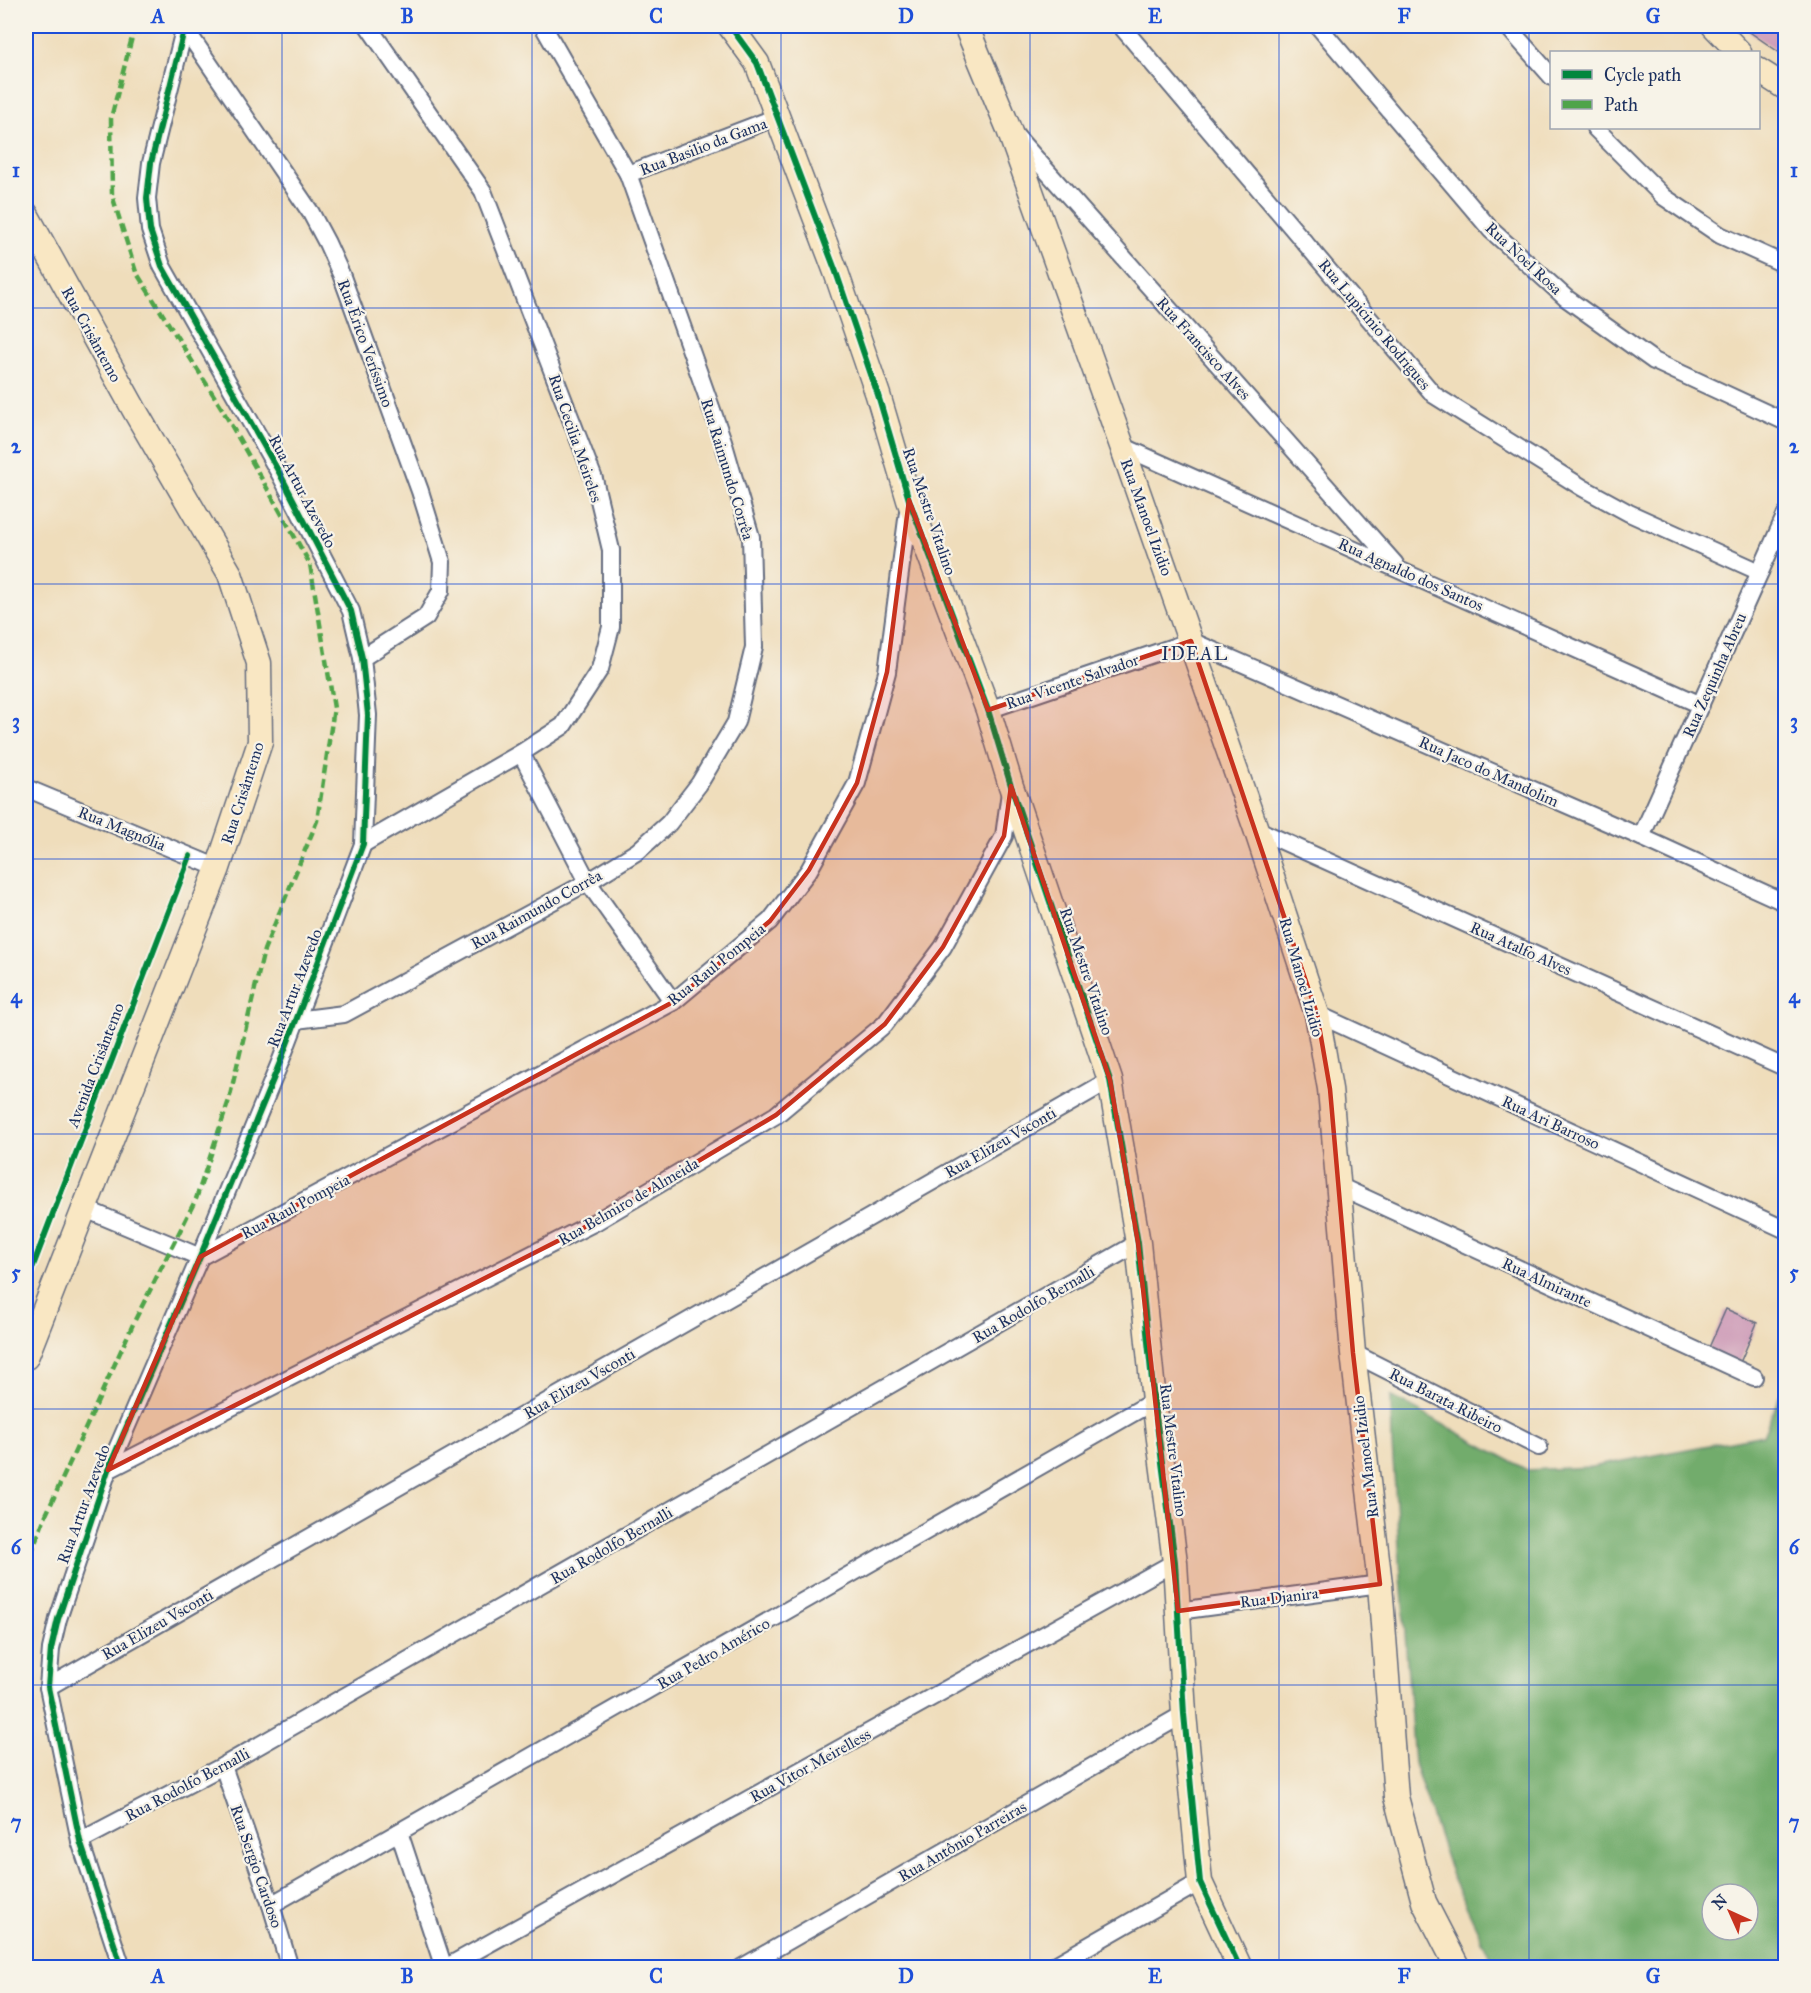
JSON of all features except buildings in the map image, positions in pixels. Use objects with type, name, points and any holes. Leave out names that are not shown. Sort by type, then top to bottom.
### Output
[{"type":"street","name":"Rua Érico Veríssimo","points":[[184,26],[311,213],[327,243],[341,274],[420,491],[442,562],[441,591],[426,617],[362,658]]},
{"type":"street","name":"Rua Artur Azevedo","points":[[122,1968],[80,1841],[48,1687],[51,1649],[58,1619],[108,1470],[193,1254],[296,1020],[363,844],[368,715],[362,658],[351,611],[280,474],[162,266],[150,230],[147,198],[151,163],[184,26]]},
{"type":"street","name":"Rua Cecilia Meireles","points":[[363,844],[521,753],[563,726],[600,669],[611,627],[611,550],[594,479],[483,191],[368,26]]},
{"type":"street","name":"Rua Raimundo Corrêa","points":[[296,1020],[344,1014],[588,882],[638,851],[669,823],[699,784],[736,722],[754,647],[751,537],[723,441],[628,174],[543,26]]},
{"type":"street","name":"Rua Mestre Vitalino","points":[[730,26],[757,63],[836,272],[878,395],[909,500],[988,710],[1011,786],[1110,1080],[1138,1244],[1154,1401],[1175,1562],[1184,1714],[1200,1882],[1240,1968]]},
{"type":"street","name":"Rua Manoel Izidio","points":[[966,26],[1008,127],[1122,446],[1256,829],[1317,1014],[1330,1089],[1353,1353],[1380,1584],[1396,1797],[1424,1902],[1458,1968]]},
{"type":"street","name":"Rua Lupicinio Rodrigues","points":[[1121,26],[1434,395],[1583,489],[1629,513],[1760,572]]},
{"type":"street","name":"Rua Noel Rosa","points":[[1318,26],[1491,230],[1566,297],[1654,361],[1785,422]]},
{"type":"street","points":[[1507,26],[1550,76]]},
{"type":"street","points":[[1714,26],[1738,51]]},
{"type":"street","points":[[1760,71],[1785,88]]},
{"type":"street","name":"Rua Basilio da Gama","points":[[628,174],[777,117]]},
{"type":"street","name":"Rua Francisco Alves","points":[[1008,127],[1400,569]]},
{"type":"street","points":[[1596,129],[1664,197],[1720,235],[1785,265]]},
{"type":"street","name":"Rua Crisântemo","points":[[26,214],[135,411],[230,574],[259,663],[260,742],[218,868],[90,1211],[26,1357]]},
{"type":"street","name":"Rua Agnaldo dos Santos","points":[[1122,446],[1701,705]]},
{"type":"street","name":"Rua Raul Pompeia","points":[[193,1254],[673,1002],[770,921],[810,870],[857,783],[887,672],[909,500]]},
{"type":"street","name":"Rua Zequinha Abreu","points":[[1641,837],[1785,514]]},
{"type":"street","name":"Rua Vicente Salvador","points":[[988,710],[1191,641]]},
{"type":"street","name":"Rua Jaco do Mandolim","points":[[1191,641],[1641,837],[1785,903]]},
{"type":"street","points":[[521,753],[588,882],[673,1002]]},
{"type":"street","name":"Rua Belmiro de Almeida","points":[[108,1470],[597,1221],[776,1115],[885,1024],[943,947],[1004,836],[1011,786]]},
{"type":"street","name":"Rua Magnólia","points":[[26,788],[218,868]]},
{"type":"street","name":"Rua Atalfo Alves","points":[[1256,829],[1785,1068]]},
{"type":"street","name":"Rua Ari Barroso","points":[[1317,1014],[1785,1230]]},
{"type":"street","name":"Rua Elizeu Vsconti","points":[[48,1687],[1110,1080]]},
{"type":"street","name":"Rua Almirante","points":[[1339,1186],[1754,1377]]},
{"type":"street","points":[[90,1211],[193,1254]]},
{"type":"street","name":"Rua Rodolfo Bernalli","points":[[80,1841],[223,1766],[1138,1244]]},
{"type":"street","name":"Rua Barata Ribeiro","points":[[1353,1353],[1539,1447]]},
{"type":"street","name":"Rua Pedro Américo","points":[[271,1905],[1154,1401]]},
{"type":"street","name":"Rua Vitor Meirelless","points":[[445,1968],[1175,1562]]},
{"type":"street","name":"Rua Djanira","points":[[1178,1611],[1380,1584]]},
{"type":"street","name":"Rua Antônio Parreiras","points":[[741,1968],[1184,1714]]},
{"type":"street","name":"Rua Sergio Cardoso","points":[[223,1766],[290,1968]]},
{"type":"street","points":[[399,1832],[445,1968]]},
{"type":"street","points":[[1050,1968],[1200,1882]]},
{"type":"highlighted area","points":[[909,500],[988,710],[1191,641],[1317,1014],[1330,1089],[1353,1353],[1380,1584],[1178,1611],[1138,1243],[1110,1080],[1011,786],[1004,836],[943,947],[885,1024],[776,1115],[597,1221],[108,1470],[200,1257],[673,1002],[770,921],[809,870],[857,783],[887,672]]},
{"type":"green space","points":[[1785,1383],[1785,1967],[1495,1967],[1452,1876],[1414,1763],[1392,1445],[1391,1396],[1527,1470],[1591,1467],[1763,1435]]},
{"type":"marked path","points":[[26,1567],[45,1517],[134,1322],[196,1199],[229,1100],[264,950],[317,821],[334,708],[310,564],[221,407],[136,272],[112,195],[111,118],[135,26]]},
{"type":"cycle path","points":[[122,1968],[80,1841],[48,1687],[51,1649],[58,1619],[108,1470],[200,1257],[281,1060],[363,844],[368,715],[362,658],[351,611],[280,474],[162,266],[150,230],[147,198],[151,163],[185,26]]},
{"type":"cycle path","points":[[730,26],[757,63],[836,272],[878,395],[909,500],[988,710],[1011,786],[1110,1080],[1138,1243],[1154,1401],[1175,1562],[1184,1714],[1200,1882],[1240,1968]]},
{"type":"cycle path","name":"Avenida Crisântemo","points":[[26,1284],[190,856]]},
{"type":"district","name":"IDEAL","points":[[1195,654]]}]
